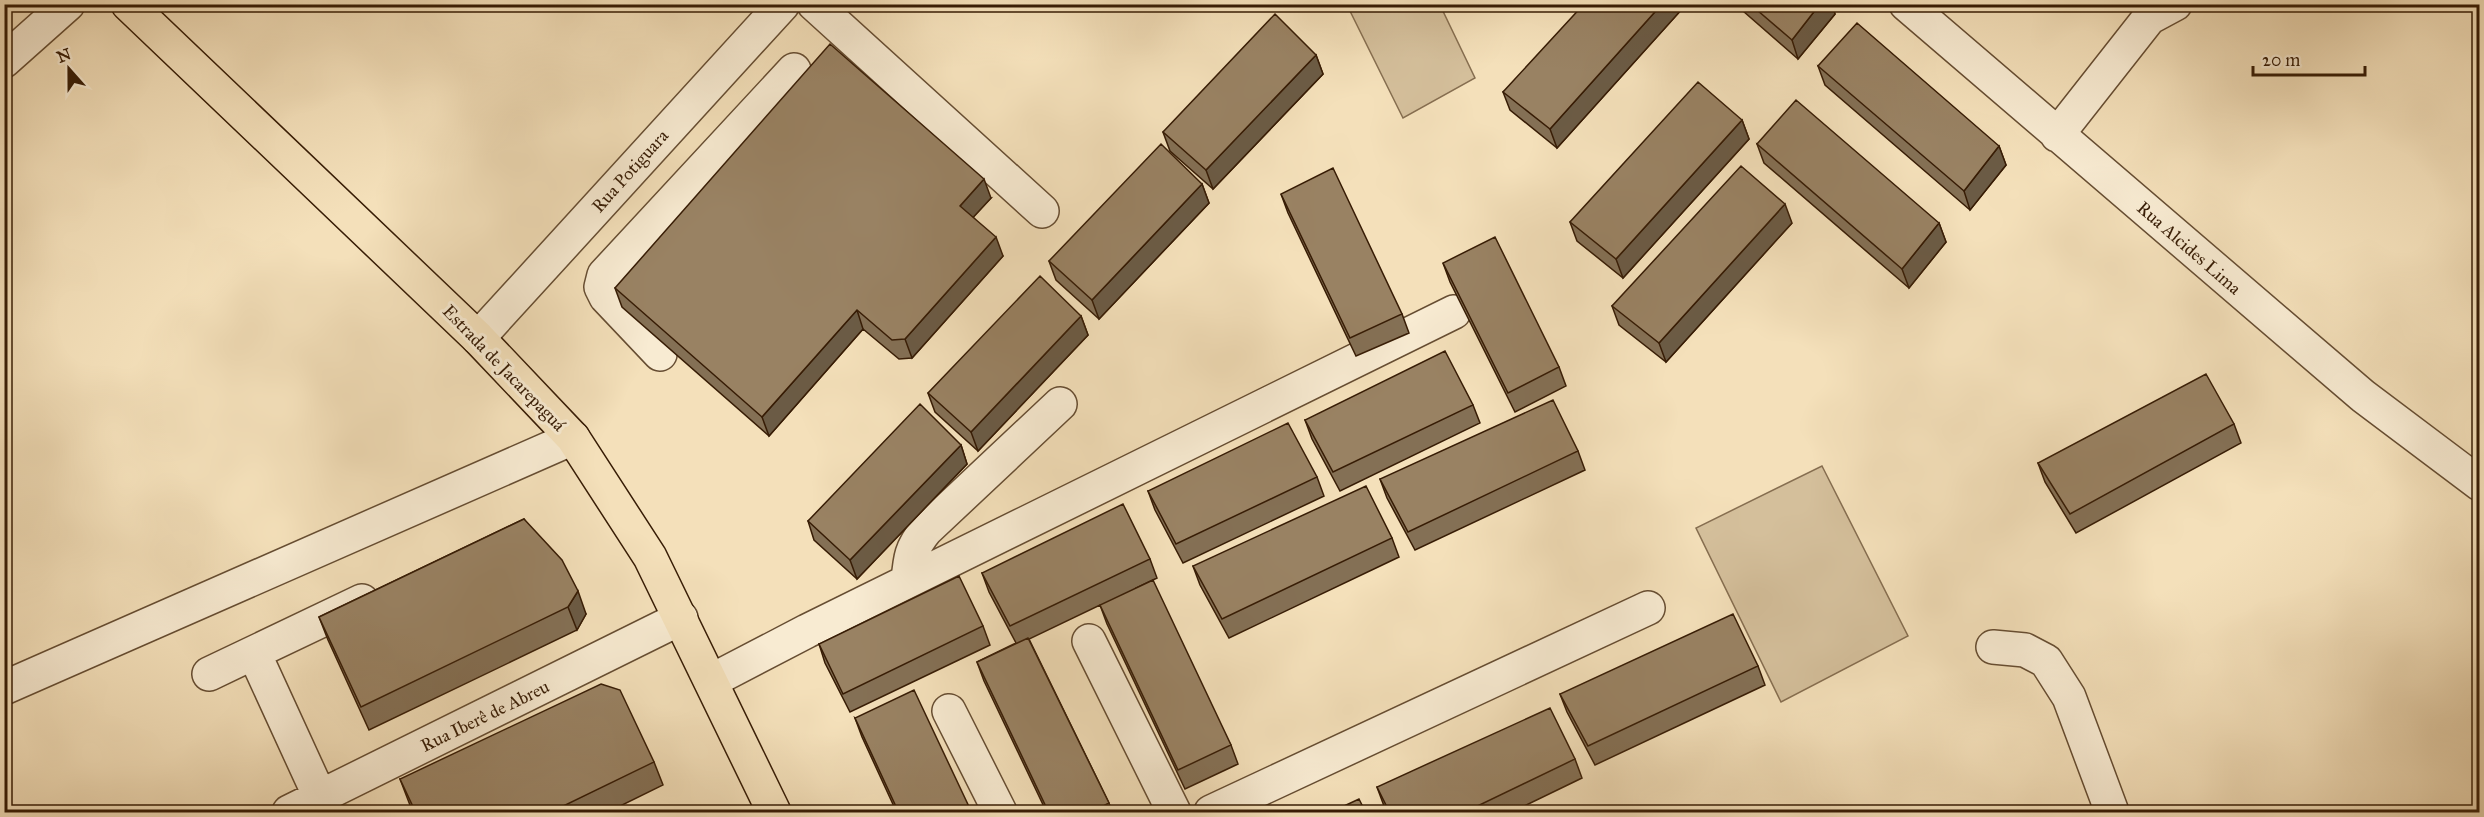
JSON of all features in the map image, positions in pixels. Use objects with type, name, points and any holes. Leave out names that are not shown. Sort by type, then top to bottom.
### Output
[{"type":"main road","name":"Estrada de Jacarepaguá","points":[[128,4],[478,338],[573,438],[650,557],[774,813]]},
{"type":"street","points":[[4,61],[68,4]]},
{"type":"street","name":"Rua Potiguara","points":[[478,338],[783,4]]},
{"type":"street","points":[[814,4],[1042,211]]},
{"type":"street","name":"Rua Alcides Lima","points":[[1906,4],[2362,396],[2480,484]]},
{"type":"street","points":[[2057,135],[2149,18],[2175,4]]},
{"type":"street","points":[[660,354],[606,297],[601,287],[604,275],[794,70]]},
{"type":"street","points":[[658,141],[697,175]]},
{"type":"street","points":[[711,681],[908,581],[1454,312]]},
{"type":"street","points":[[908,581],[914,543],[1060,404]]},
{"type":"street","points":[[4,688],[573,438]]},
{"type":"street","points":[[209,674],[392,587]]},
{"type":"street","points":[[1211,813],[1648,608]]},
{"type":"street","name":"Rua Iberê de Abreu","points":[[289,813],[335,800],[681,618]]},
{"type":"street","points":[[1089,641],[1174,813]]},
{"type":"street","points":[[1993,647],[2025,650],[2046,661],[2069,697],[2112,813]]},
{"type":"street","points":[[254,653],[335,800]]},
{"type":"street","points":[[949,711],[1000,813]]},
{"type":"shaded area","points":[[1347,5],[1440,5],[1475,78],[1403,118]]},
{"type":"shaded area","points":[[1822,466],[1908,636],[1781,702],[1696,528]]},
{"type":"building","points":[[1584,4],[1662,4],[1550,129],[1503,92]]},
{"type":"building","points":[[1750,4],[1820,4],[1792,40]]},
{"type":"building","points":[[1275,14],[1316,55],[1206,170],[1163,132]]},
{"type":"building","points":[[1857,23],[1999,146],[1964,191],[1818,66]]},
{"type":"building","points":[[830,44],[984,179],[960,206],[996,237],[905,339],[892,340],[857,310],[762,417],[615,288]]},
{"type":"building","points":[[1698,82],[1742,120],[1616,259],[1570,222]]},
{"type":"building","points":[[1796,100],[1939,223],[1902,269],[1757,144]]},
{"type":"building","points":[[1161,144],[1202,184],[1092,300],[1049,261]]},
{"type":"building","points":[[1741,166],[1785,204],[1659,343],[1612,306]]},
{"type":"building","points":[[1333,168],[1402,314],[1350,338],[1281,194]]},
{"type":"building","points":[[1495,237],[1559,367],[1508,393],[1443,263]]},
{"type":"building","points":[[1040,276],[1081,316],[971,432],[928,393]]},
{"type":"building","points":[[1445,351],[1473,405],[1333,472],[1305,420]]},
{"type":"building","points":[[2206,374],[2234,424],[2070,514],[2038,463]]},
{"type":"building","points":[[1553,400],[1578,451],[1408,532],[1380,479]]},
{"type":"building","points":[[920,404],[961,445],[850,560],[808,521]]},
{"type":"building","points":[[1288,423],[1317,477],[1176,544],[1148,491]]},
{"type":"building","points":[[1366,486],[1392,538],[1222,619],[1193,566]]},
{"type":"building","points":[[1123,504],[1150,559],[1010,626],[982,573]]},
{"type":"building","points":[[524,519],[562,560],[578,591],[568,607],[361,707],[319,617]]},
{"type":"building","points":[[959,576],[983,626],[843,694],[819,644]]},
{"type":"building","points":[[1153,580],[1231,745],[1178,770],[1100,605]]},
{"type":"building","points":[[1733,614],[1758,666],[1588,746],[1560,694]]},
{"type":"building","points":[[1028,638],[1109,803],[1090,813],[1049,813],[977,662]]},
{"type":"building","points":[[601,684],[620,690],[654,762],[549,813],[416,813],[400,779]]},
{"type":"building","points":[[914,690],[972,813],[899,813],[855,718]]},
{"type":"building","points":[[1550,708],[1575,759],[1463,813],[1390,813],[1377,787]]},
{"type":"building","points":[[1359,799],[1366,813],[1329,813]]}]
